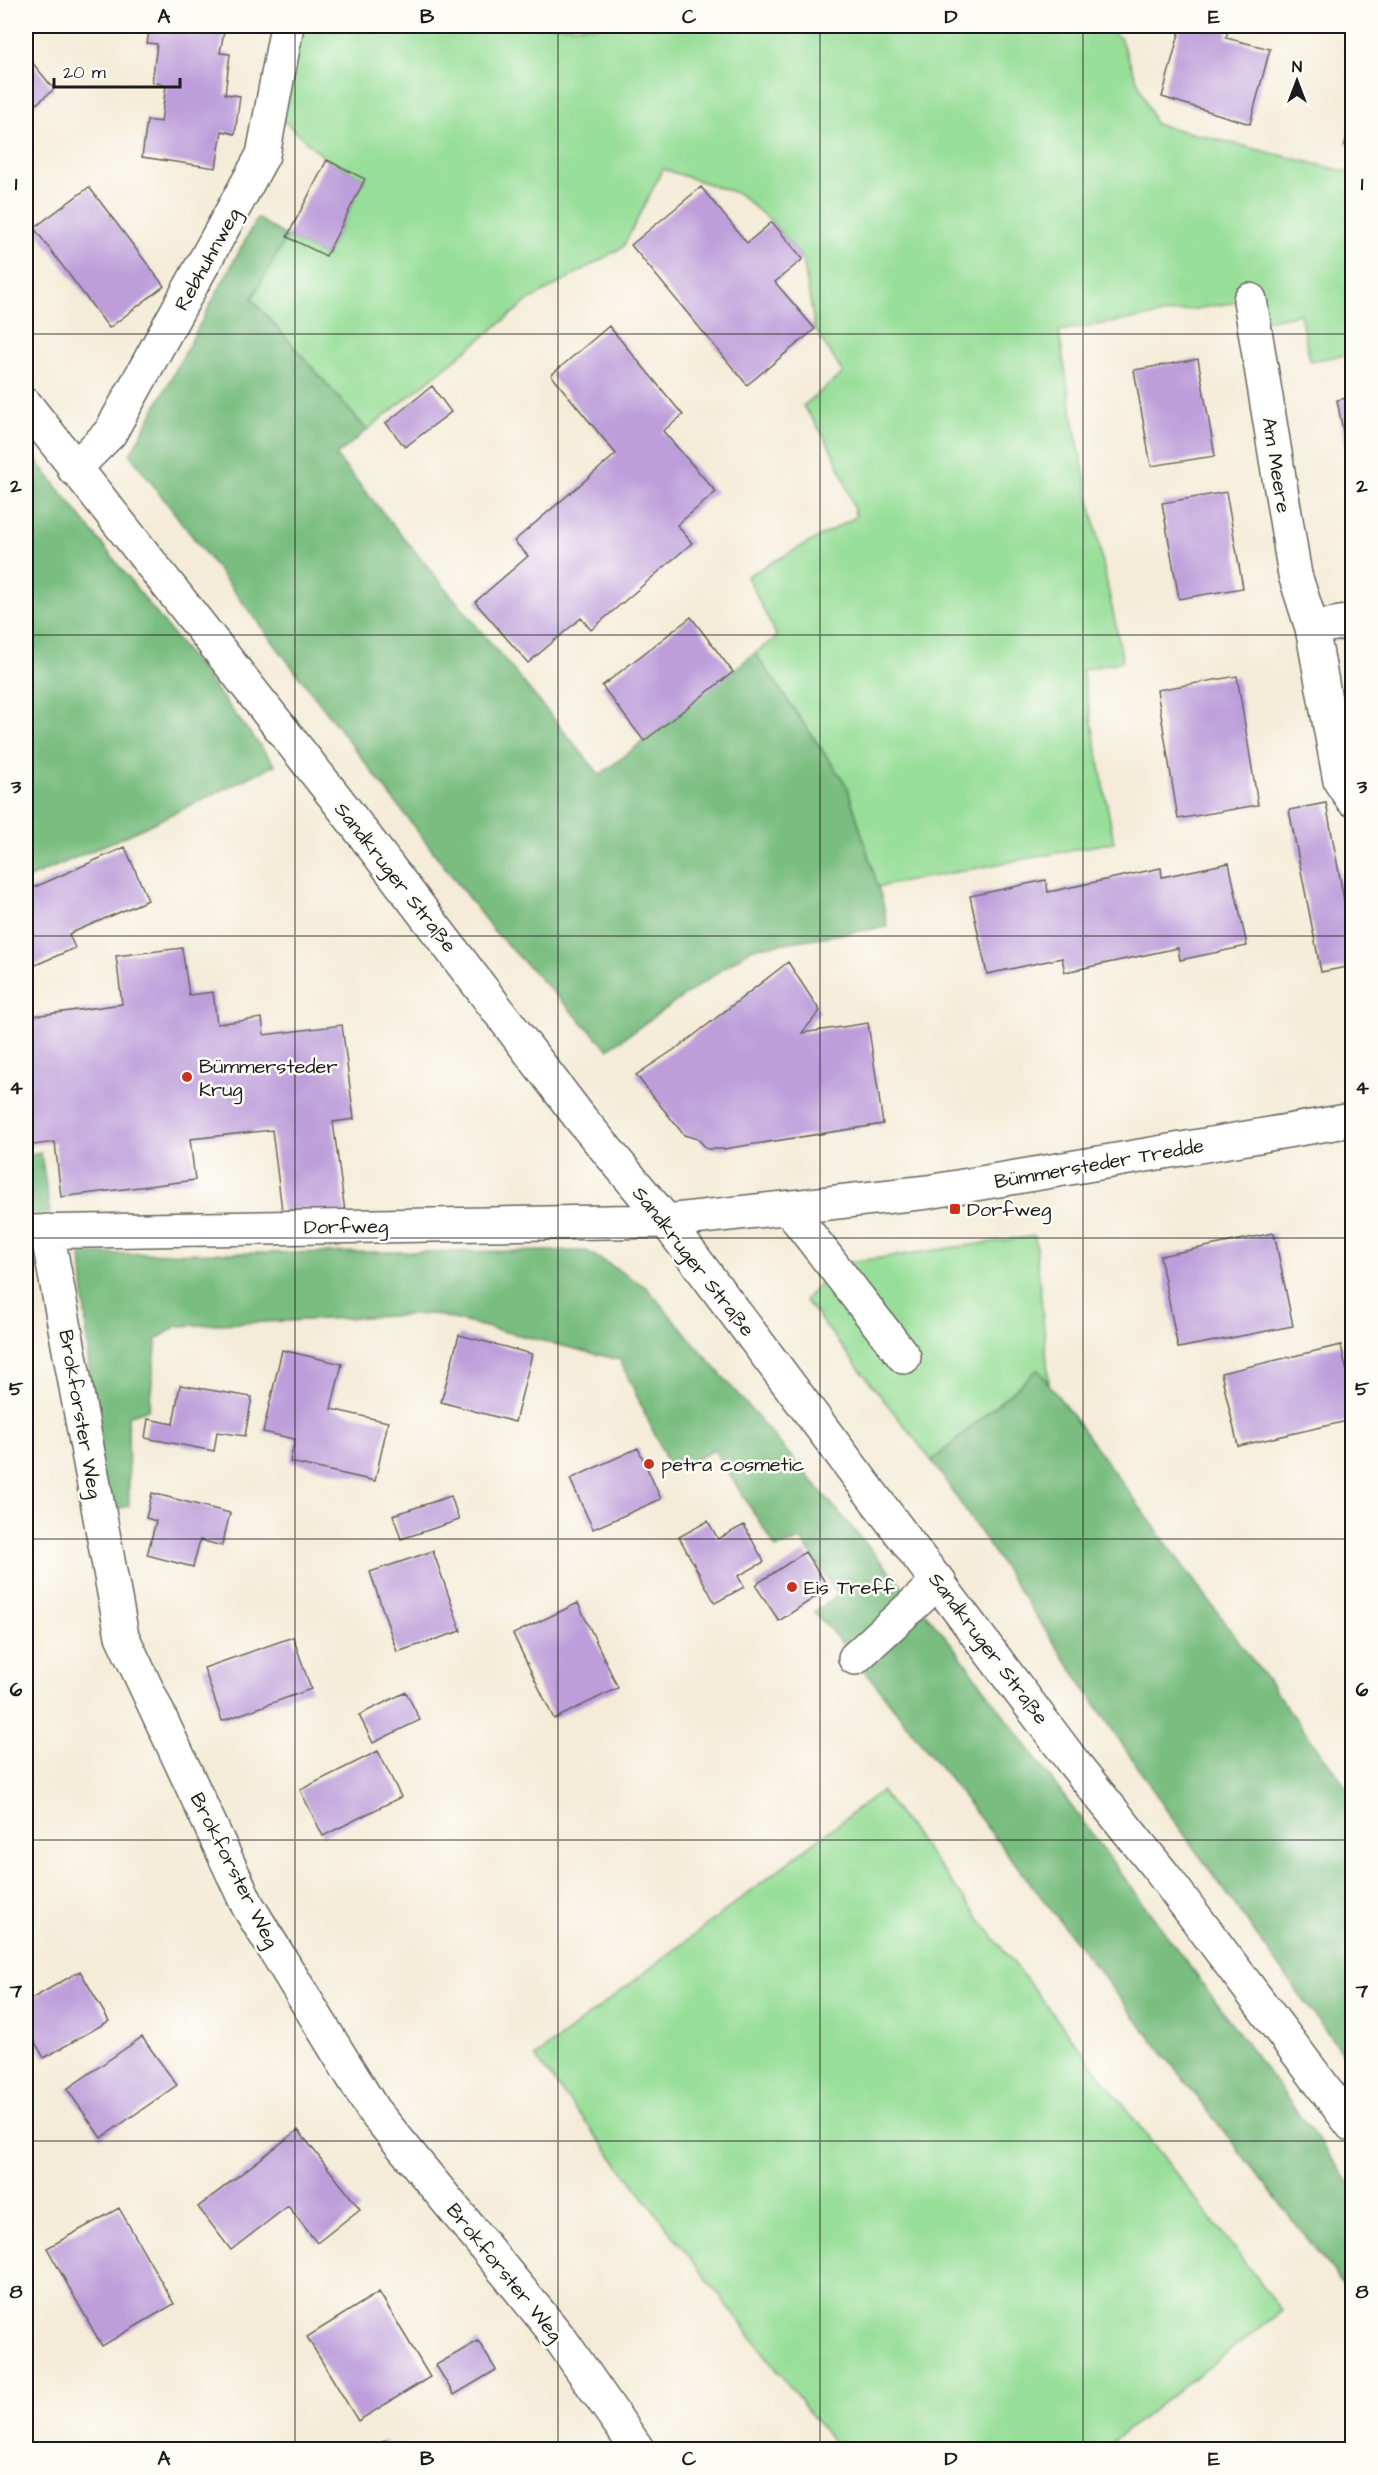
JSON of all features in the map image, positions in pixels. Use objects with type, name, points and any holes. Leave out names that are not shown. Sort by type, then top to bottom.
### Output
[{"type":"street","name":"Rebhuhnweg","points":[[75,469],[110,433],[263,155],[287,26]]},
{"type":"street","name":"Am Meere","points":[[1250,300],[1295,575],[1312,628],[1340,781],[1353,799]]},
{"type":"street","name":"Sandkruger Straße","points":[[26,405],[335,797],[581,1119],[666,1221],[1073,1761],[1162,1873],[1353,2125]]},
{"type":"street","points":[[1312,628],[1353,621]]},
{"type":"street","name":"Bümmersteder Tredde","points":[[666,1221],[790,1210],[928,1192],[1353,1120]]},
{"type":"street","points":[[790,1210],[904,1357]]},
{"type":"street","name":"Dorfweg","points":[[37,1231],[666,1221]]},
{"type":"street","name":"Brokforster Weg","points":[[37,1231],[122,1636],[248,1906],[373,2110],[562,2341],[638,2450]]},
{"type":"street","points":[[855,1658],[939,1581]]},
{"type":"green space","points":[[289,26],[1102,26],[1120,38],[1155,124],[1352,173],[1352,354],[1310,361],[1300,314],[1254,323],[1250,300],[1059,331],[1072,414],[1123,661],[1082,670],[1114,842],[878,887],[847,786],[755,653],[777,637],[747,576],[856,517],[836,458],[803,406],[843,373],[815,329],[803,259],[772,222],[739,194],[663,169],[623,247],[528,301],[367,430],[252,299],[287,237],[326,256],[365,179],[327,160],[275,113]]},
{"type":"green space","points":[[257,218],[287,237],[252,299],[367,430],[336,456],[600,775],[755,653],[847,786],[883,903],[887,927],[753,948],[608,1049],[493,930],[130,455]]},
{"type":"green space","points":[[26,447],[275,765],[128,835],[26,879]]},
{"type":"green space","points":[[41,1153],[50,1213],[26,1214],[26,1156]]},
{"type":"green space","points":[[1035,1236],[1049,1383],[1038,1370],[932,1461],[805,1300],[837,1264]]},
{"type":"green space","points":[[587,1251],[646,1287],[950,1642],[1352,2186],[1352,2296],[855,1658],[814,1612],[838,1595],[802,1540],[776,1548],[714,1450],[672,1472],[620,1360],[433,1314],[177,1326],[157,1339],[149,1409],[128,1416],[129,1506],[99,1513],[81,1254]]},
{"type":"green space","points":[[1038,1369],[1352,1795],[1352,2067],[1165,1808],[932,1461]]},
{"type":"green space","points":[[881,1791],[1282,2311],[1102,2449],[838,2449],[535,2057]]},
{"type":"building","points":[[150,26],[225,26],[220,53],[230,54],[225,94],[240,96],[235,134],[222,131],[216,168],[142,157],[147,120],[161,122],[166,85],[152,82],[157,44],[147,43]]},
{"type":"building","points":[[1181,26],[1214,26],[1228,29],[1226,38],[1270,49],[1250,124],[1162,97]]},
{"type":"building","points":[[26,55],[54,89],[26,113]]},
{"type":"building","points":[[1352,117],[1352,146],[1345,145]]},
{"type":"building","points":[[327,160],[365,179],[326,256],[287,237]]},
{"type":"building","points":[[89,187],[164,286],[109,328],[34,228]]},
{"type":"building","points":[[701,187],[747,243],[772,222],[803,259],[775,282],[815,329],[747,385],[631,245]]},
{"type":"building","points":[[609,326],[683,415],[663,431],[716,492],[677,525],[692,543],[591,630],[581,618],[528,663],[475,602],[528,556],[514,541],[616,454],[551,375]]},
{"type":"building","points":[[1198,359],[1215,456],[1151,466],[1134,370]]},
{"type":"building","points":[[432,386],[451,412],[405,447],[386,423]]},
{"type":"building","points":[[1352,397],[1352,461],[1349,462],[1337,400]]},
{"type":"building","points":[[1226,492],[1243,588],[1179,599],[1162,503]]},
{"type":"building","points":[[691,617],[733,672],[644,741],[602,686]]},
{"type":"building","points":[[1237,676],[1258,805],[1178,819],[1157,690]]},
{"type":"building","points":[[1326,803],[1352,943],[1352,966],[1321,972],[1289,810]]},
{"type":"building","points":[[125,847],[148,900],[69,934],[75,948],[26,969],[26,891]]},
{"type":"building","points":[[1229,863],[1247,946],[1180,960],[1178,948],[1065,972],[1062,958],[987,974],[970,896],[1046,880],[1048,892],[1161,868],[1162,877]]},
{"type":"building","name":"Bümmersteder Krug","points":[[182,948],[189,995],[213,992],[217,1024],[262,1018],[264,1035],[342,1025],[354,1119],[333,1122],[346,1219],[284,1226],[272,1130],[190,1139],[195,1180],[61,1197],[55,1142],[26,1146],[26,1017],[122,1004],[116,956]]},
{"type":"building","points":[[788,962],[820,1011],[802,1033],[868,1023],[883,1124],[724,1149],[707,1149],[698,1139],[684,1135],[636,1075],[684,1043]]},
{"type":"building","points":[[1274,1233],[1293,1326],[1178,1348],[1160,1256]]},
{"type":"building","points":[[459,1335],[532,1354],[515,1422],[441,1402]]},
{"type":"building","points":[[1341,1345],[1352,1395],[1352,1420],[1238,1446],[1221,1373]]},
{"type":"building","points":[[282,1350],[342,1364],[331,1409],[388,1422],[375,1481],[290,1462],[295,1439],[263,1432]]},
{"type":"building","points":[[180,1385],[252,1397],[245,1436],[217,1432],[214,1451],[145,1438],[148,1419],[173,1424]]},
{"type":"building","points":[[638,1448],[661,1499],[593,1529],[570,1479]]},
{"type":"building","points":[[152,1493],[230,1513],[222,1546],[200,1540],[193,1567],[147,1555],[156,1521],[146,1518]]},
{"type":"building","points":[[451,1496],[459,1520],[401,1539],[393,1515]]},
{"type":"building","points":[[708,1521],[718,1539],[744,1525],[764,1562],[738,1576],[744,1587],[715,1603],[679,1537]]},
{"type":"building","points":[[433,1551],[461,1631],[397,1652],[370,1572]]},
{"type":"building","name":"Eis Treff","points":[[805,1552],[829,1588],[779,1621],[755,1585]]},
{"type":"building","points":[[578,1603],[618,1688],[554,1719],[513,1634]]},
{"type":"building","points":[[293,1637],[311,1689],[222,1721],[204,1668]]},
{"type":"building","points":[[406,1692],[420,1720],[373,1743],[359,1715]]},
{"type":"building","points":[[378,1751],[401,1797],[323,1836],[300,1790]]},
{"type":"building","points":[[80,1971],[109,2021],[44,2058],[26,2026],[26,2002]]},
{"type":"building","points":[[142,2037],[177,2085],[101,2138],[67,2089]]},
{"type":"building","points":[[298,2130],[360,2209],[317,2243],[288,2206],[231,2250],[198,2207]]},
{"type":"building","points":[[119,2208],[174,2304],[102,2346],[47,2248]]},
{"type":"building","points":[[379,2292],[430,2377],[358,2421],[307,2337]]},
{"type":"building","points":[[478,2341],[496,2370],[454,2395],[436,2365]]},
{"type":"building","points":[[385,2440],[391,2450],[369,2450]]},
{"type":"place","name":"Bümmersteder Krug","points":[[187,1077]]},
{"type":"place","name":"Dorfweg","points":[[955,1209]]},
{"type":"place","name":"petra cosmetic","points":[[649,1464]]},
{"type":"place","name":"Eis Treff","points":[[792,1587]]}]
